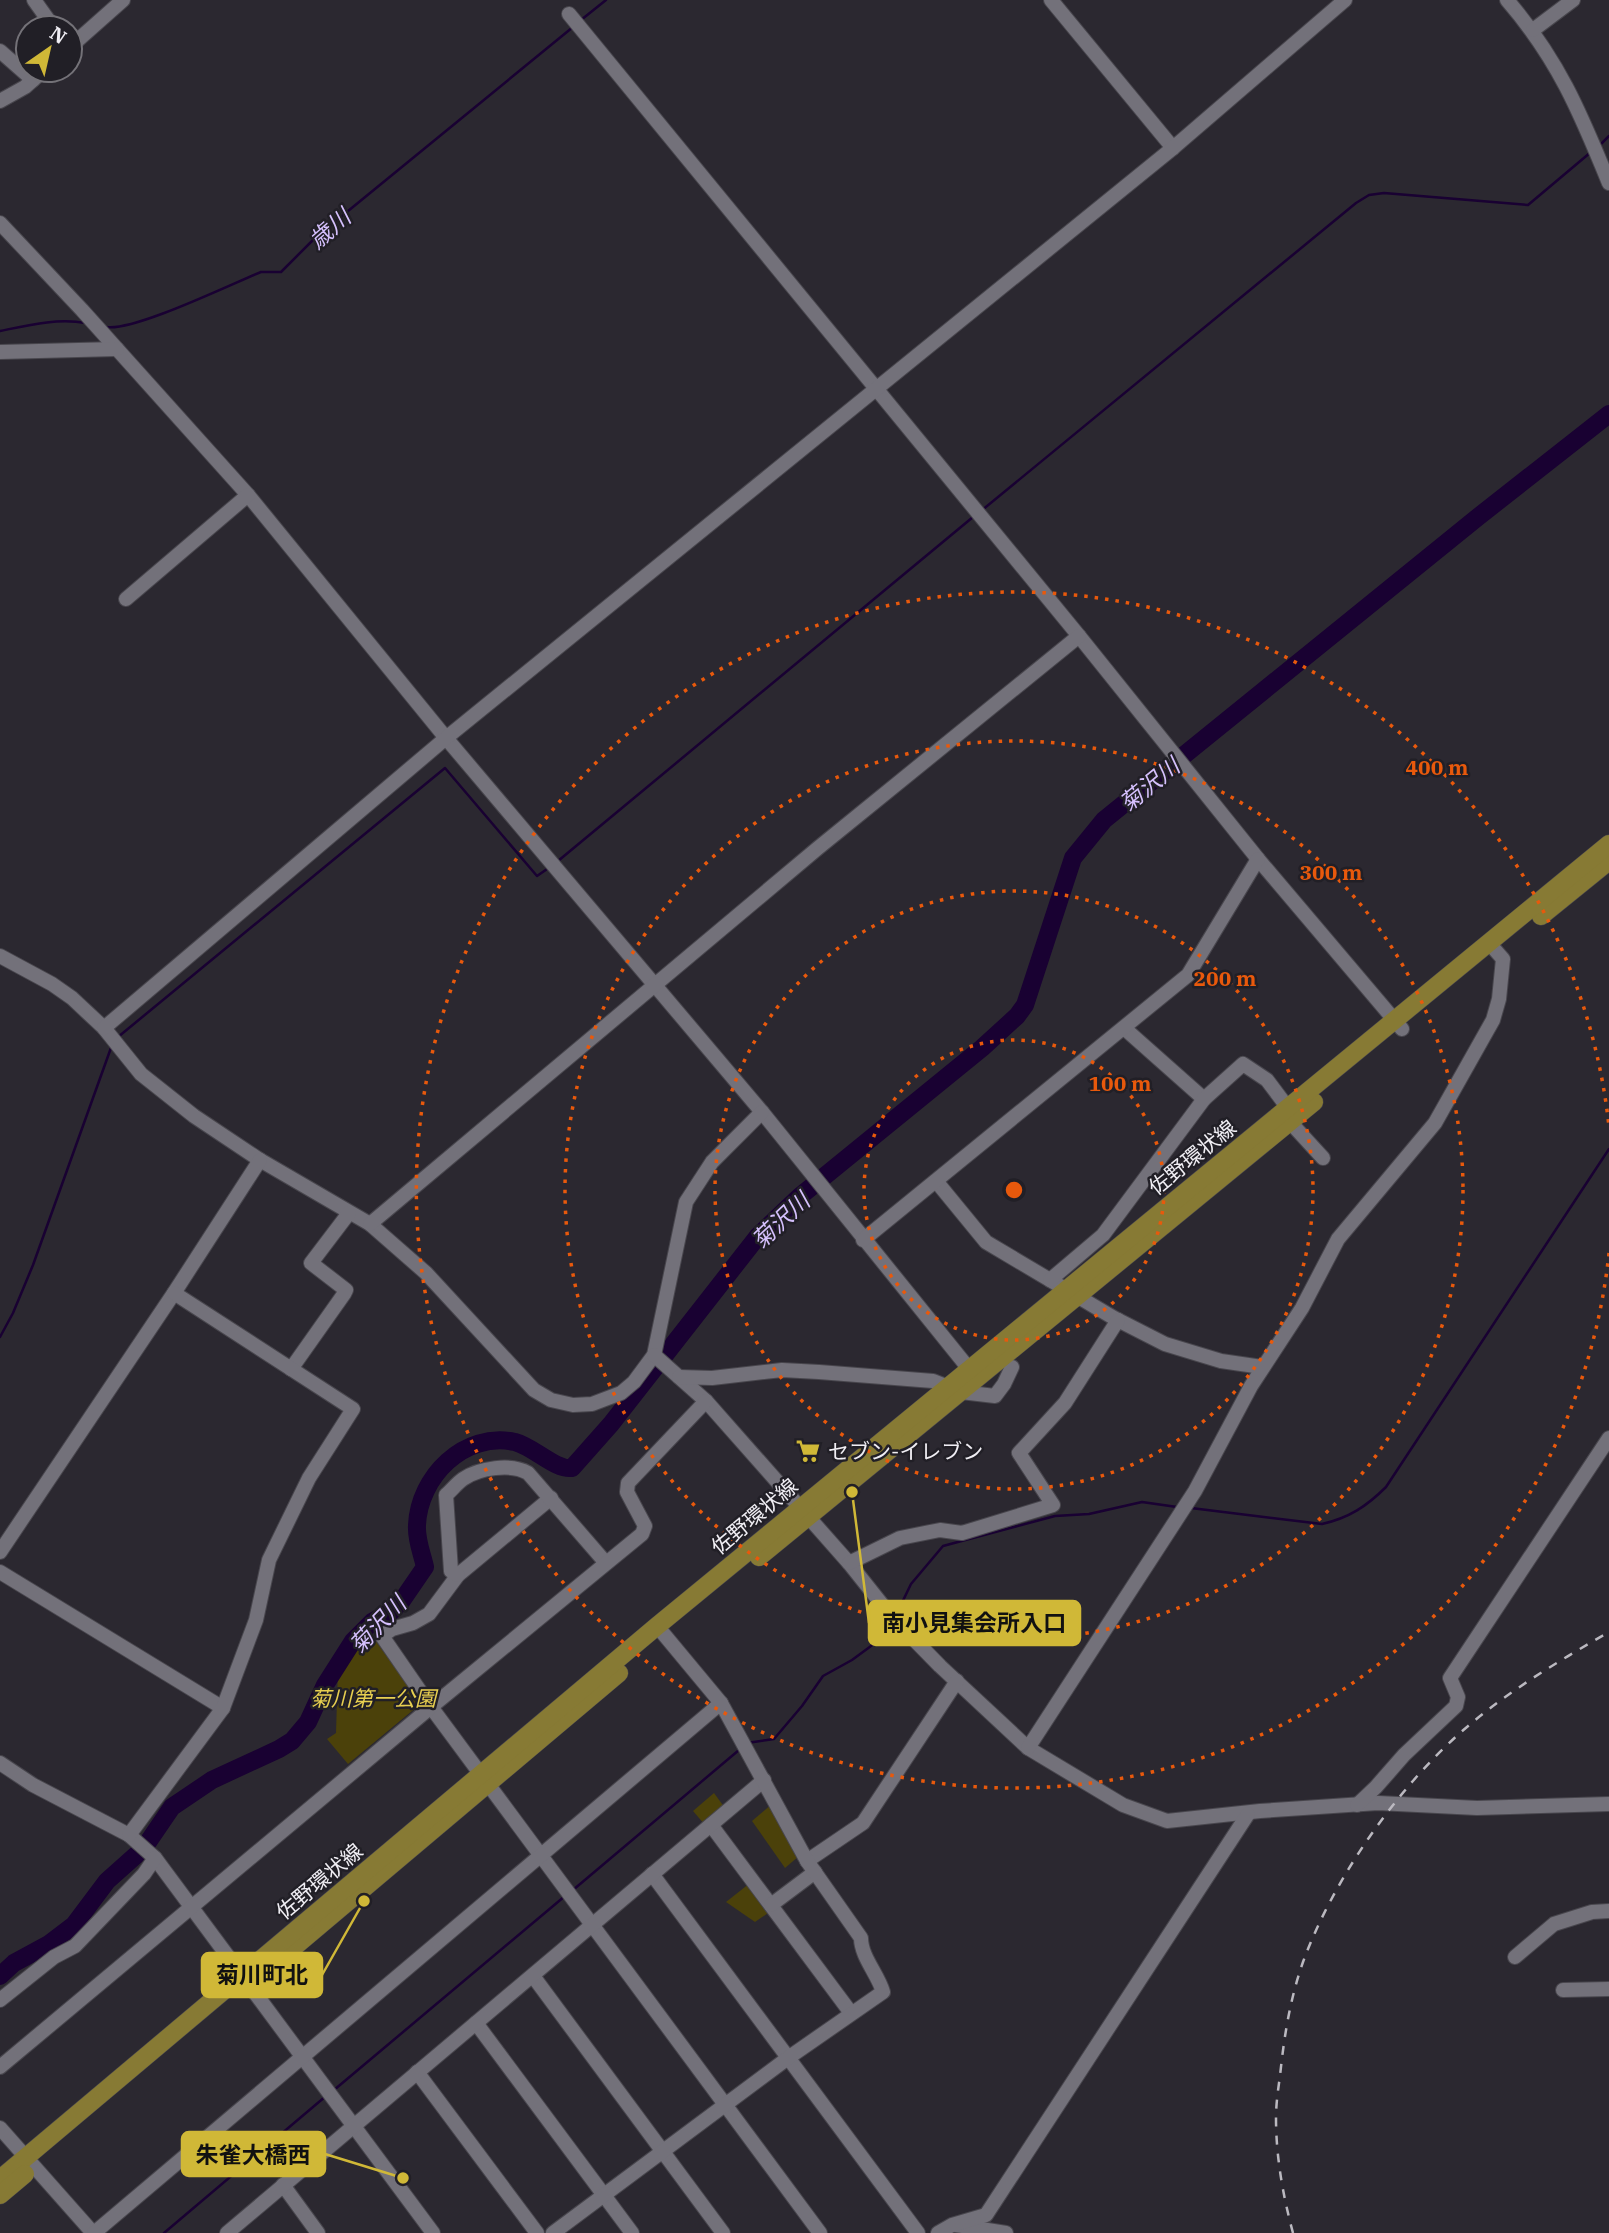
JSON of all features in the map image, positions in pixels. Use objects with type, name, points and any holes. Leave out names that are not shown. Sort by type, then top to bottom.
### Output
[{"type":"main road","name":"佐野環状線","points":[[0,2195],[30,2162],[661,1630],[1399,1025],[1493,947],[1609,844]]},
{"type":"main road","name":"佐野環状線","points":[[1493,947],[1609,861]]},
{"type":"main road","name":"佐野環状線","points":[[0,2179],[30,2162]]},
{"type":"street","points":[[1051,0],[1173,148]]},
{"type":"street","points":[[104,1028],[446,738],[1173,148],[1345,0]]},
{"type":"street","points":[[1507,0],[1533,30],[1572,95],[1609,183]]},
{"type":"street","points":[[1533,30],[1573,0]]},
{"type":"street","points":[[84,34],[119,1]]},
{"type":"street","points":[[569,14],[1079,636],[1258,859],[1399,1025]]},
{"type":"street","points":[[0,51],[14,63]]},
{"type":"street","points":[[0,101],[25,84]]},
{"type":"street","points":[[0,223],[248,495],[446,738],[762,1112],[973,1373]]},
{"type":"street","points":[[0,352],[117,349]]},
{"type":"street","points":[[125,599],[248,495]]},
{"type":"street","points":[[370,1224],[818,848],[1079,636]]},
{"type":"street","points":[[863,1240],[1188,975],[1258,859]]},
{"type":"street","points":[[1028,1748],[1195,1491],[1262,1367],[1302,1308],[1338,1239],[1434,1123],[1469,1065],[1493,1020],[1499,999],[1503,959],[1493,947]]},
{"type":"street","points":[[0,956],[72,998],[104,1028],[141,1074],[194,1116],[260,1160],[370,1224],[426,1273],[534,1390],[551,1400],[573,1405],[605,1401],[621,1393],[634,1382],[654,1354],[686,1202],[712,1162],[762,1112]]},
{"type":"street","points":[[1124,1028],[1204,1099]]},
{"type":"street","points":[[1050,1280],[1103,1235],[1204,1099],[1243,1064],[1267,1080],[1289,1115],[1322,1158]]},
{"type":"street","points":[[0,1552],[260,1160]]},
{"type":"street","points":[[936,1181],[986,1242],[1118,1320],[1165,1345],[1221,1361],[1262,1367]]},
{"type":"street","points":[[291,1369],[346,1290],[311,1263],[349,1213]]},
{"type":"street","points":[[129,1835],[223,1708],[256,1620],[269,1560],[309,1478],[354,1409],[174,1293]]},
{"type":"street","points":[[849,1563],[900,1538],[940,1530],[962,1533],[1053,1505],[1019,1453],[1070,1397],[1118,1320]]},
{"type":"street","points":[[654,1354],[706,1401],[849,1563],[892,1617],[957,1681],[1028,1748],[1123,1805],[1167,1821],[1378,1803],[1477,1808],[1609,1804]]},
{"type":"street","points":[[679,1377],[712,1377],[782,1370],[933,1381],[954,1390],[995,1396],[1012,1367]]},
{"type":"street","points":[[0,2067],[645,1530],[641,1516],[627,1492],[628,1483],[706,1401]]},
{"type":"street","points":[[1357,1805],[1404,1755],[1456,1706],[1458,1697],[1450,1678],[1609,1438]]},
{"type":"street","points":[[458,1575],[451,1571],[448,1554],[446,1495],[463,1479],[498,1468],[521,1469],[528,1473],[606,1563]]},
{"type":"street","points":[[551,1498],[458,1575],[429,1614],[382,1636],[431,1707],[820,2233]]},
{"type":"street","points":[[0,1572],[223,1708]]},
{"type":"street","points":[[554,2233],[788,2058],[883,1992],[879,1978],[861,1947],[861,1938],[811,1867],[721,1703],[661,1630]]},
{"type":"street","points":[[771,1905],[863,1824],[957,1681]]},
{"type":"street","points":[[0,2128],[93,2233],[542,1857],[721,1703]]},
{"type":"street","points":[[0,1763],[33,1785],[129,1835],[155,1858],[433,2233]]},
{"type":"street","points":[[228,2233],[764,1780]]},
{"type":"street","points":[[938,2233],[952,2225],[986,2215],[1248,1814]]},
{"type":"street","points":[[711,1825],[851,2014]]},
{"type":"street","points":[[0,2000],[54,1957],[75,1946],[144,1874],[155,1858]]},
{"type":"street","points":[[652,1874],[918,2233]]},
{"type":"street","points":[[1514,1957],[1553,1924],[1592,1912],[1609,1911]]},
{"type":"street","points":[[533,1976],[723,2233]]},
{"type":"street","points":[[1563,1990],[1609,1989]]},
{"type":"street","points":[[476,2023],[632,2233]]},
{"type":"street","points":[[417,2072],[537,2233]]},
{"type":"street","points":[[283,2185],[318,2233]]},
{"type":"street","points":[[952,2225],[1006,2233]]},
{"type":"green space","name":"菊川第一公園","points":[[369,1632],[418,1699],[418,1706],[348,1764],[327,1739],[336,1733],[338,1668],[354,1645]]},
{"type":"green space","points":[[714,1793],[725,1808],[705,1825],[693,1811]]},
{"type":"green space","points":[[772,1804],[799,1856],[785,1868],[752,1821]]},
{"type":"green space","points":[[750,1883],[771,1911],[755,1922],[726,1902]]},
{"type":"waterway","name":"歳川","points":[[581,20],[606,0]]},
{"type":"waterway","name":"歳川","points":[[106,327],[119,327],[159,315],[261,272],[281,272],[315,238],[573,27]]},
{"type":"waterway","points":[[1599,146],[1609,136]]},
{"type":"waterway","points":[[981,511],[1369,195],[1384,193],[1528,205],[1591,152]]},
{"type":"waterway","name":"歳川","points":[[0,331],[54,322],[86,323]]},
{"type":"waterway","name":"菊沢川","points":[[0,1976],[14,1963],[49,1944],[74,1925],[107,1881],[144,1848],[172,1807],[212,1780],[292,1741],[308,1722],[325,1685],[353,1641],[372,1622],[392,1611],[401,1602],[425,1567],[417,1536],[420,1507],[435,1475],[448,1461],[462,1451],[496,1440],[515,1442],[565,1468],[572,1468],[611,1424],[758,1236],[799,1197],[982,1048],[1017,1016],[1025,1005],[1073,858],[1104,820],[1609,414]]},
{"type":"waterway","points":[[558,861],[973,517]]},
{"type":"waterway","points":[[118,1037],[445,768],[537,876],[550,867]]},
{"type":"waterway","points":[[0,1337],[33,1265],[112,1045]]},
{"type":"waterway","points":[[1191,1508],[1322,1524],[1349,1515],[1372,1500],[1386,1487],[1609,1149]]},
{"type":"waterway","points":[[897,1613],[911,1584],[943,1546],[1055,1516],[1089,1514],[1142,1502],[1177,1507]]},
{"type":"waterway","points":[[747,1743],[774,1739],[823,1676],[852,1660],[886,1635],[892,1622]]},
{"type":"waterway","points":[[573,1890],[739,1750]]},
{"type":"waterway","points":[[334,2090],[565,1896]]},
{"type":"waterway","points":[[164,2233],[326,2096]]},
{"type":"railway","points":[[1293,2233],[1279,2162],[1276,2133],[1277,2097],[1294,1990],[1303,1962],[1331,1900],[1368,1838],[1436,1756],[1477,1718],[1513,1691],[1609,1632]]},
{"type":"place","name":"セブン-イレブン","points":[[808,1451]]},
{"type":"place","name":"南小見集会所入口","points":[[852,1492]]},
{"type":"place","name":"菊川町北","points":[[364,1901]]},
{"type":"place","name":"朱雀大橋西","points":[[403,2178]]}]
